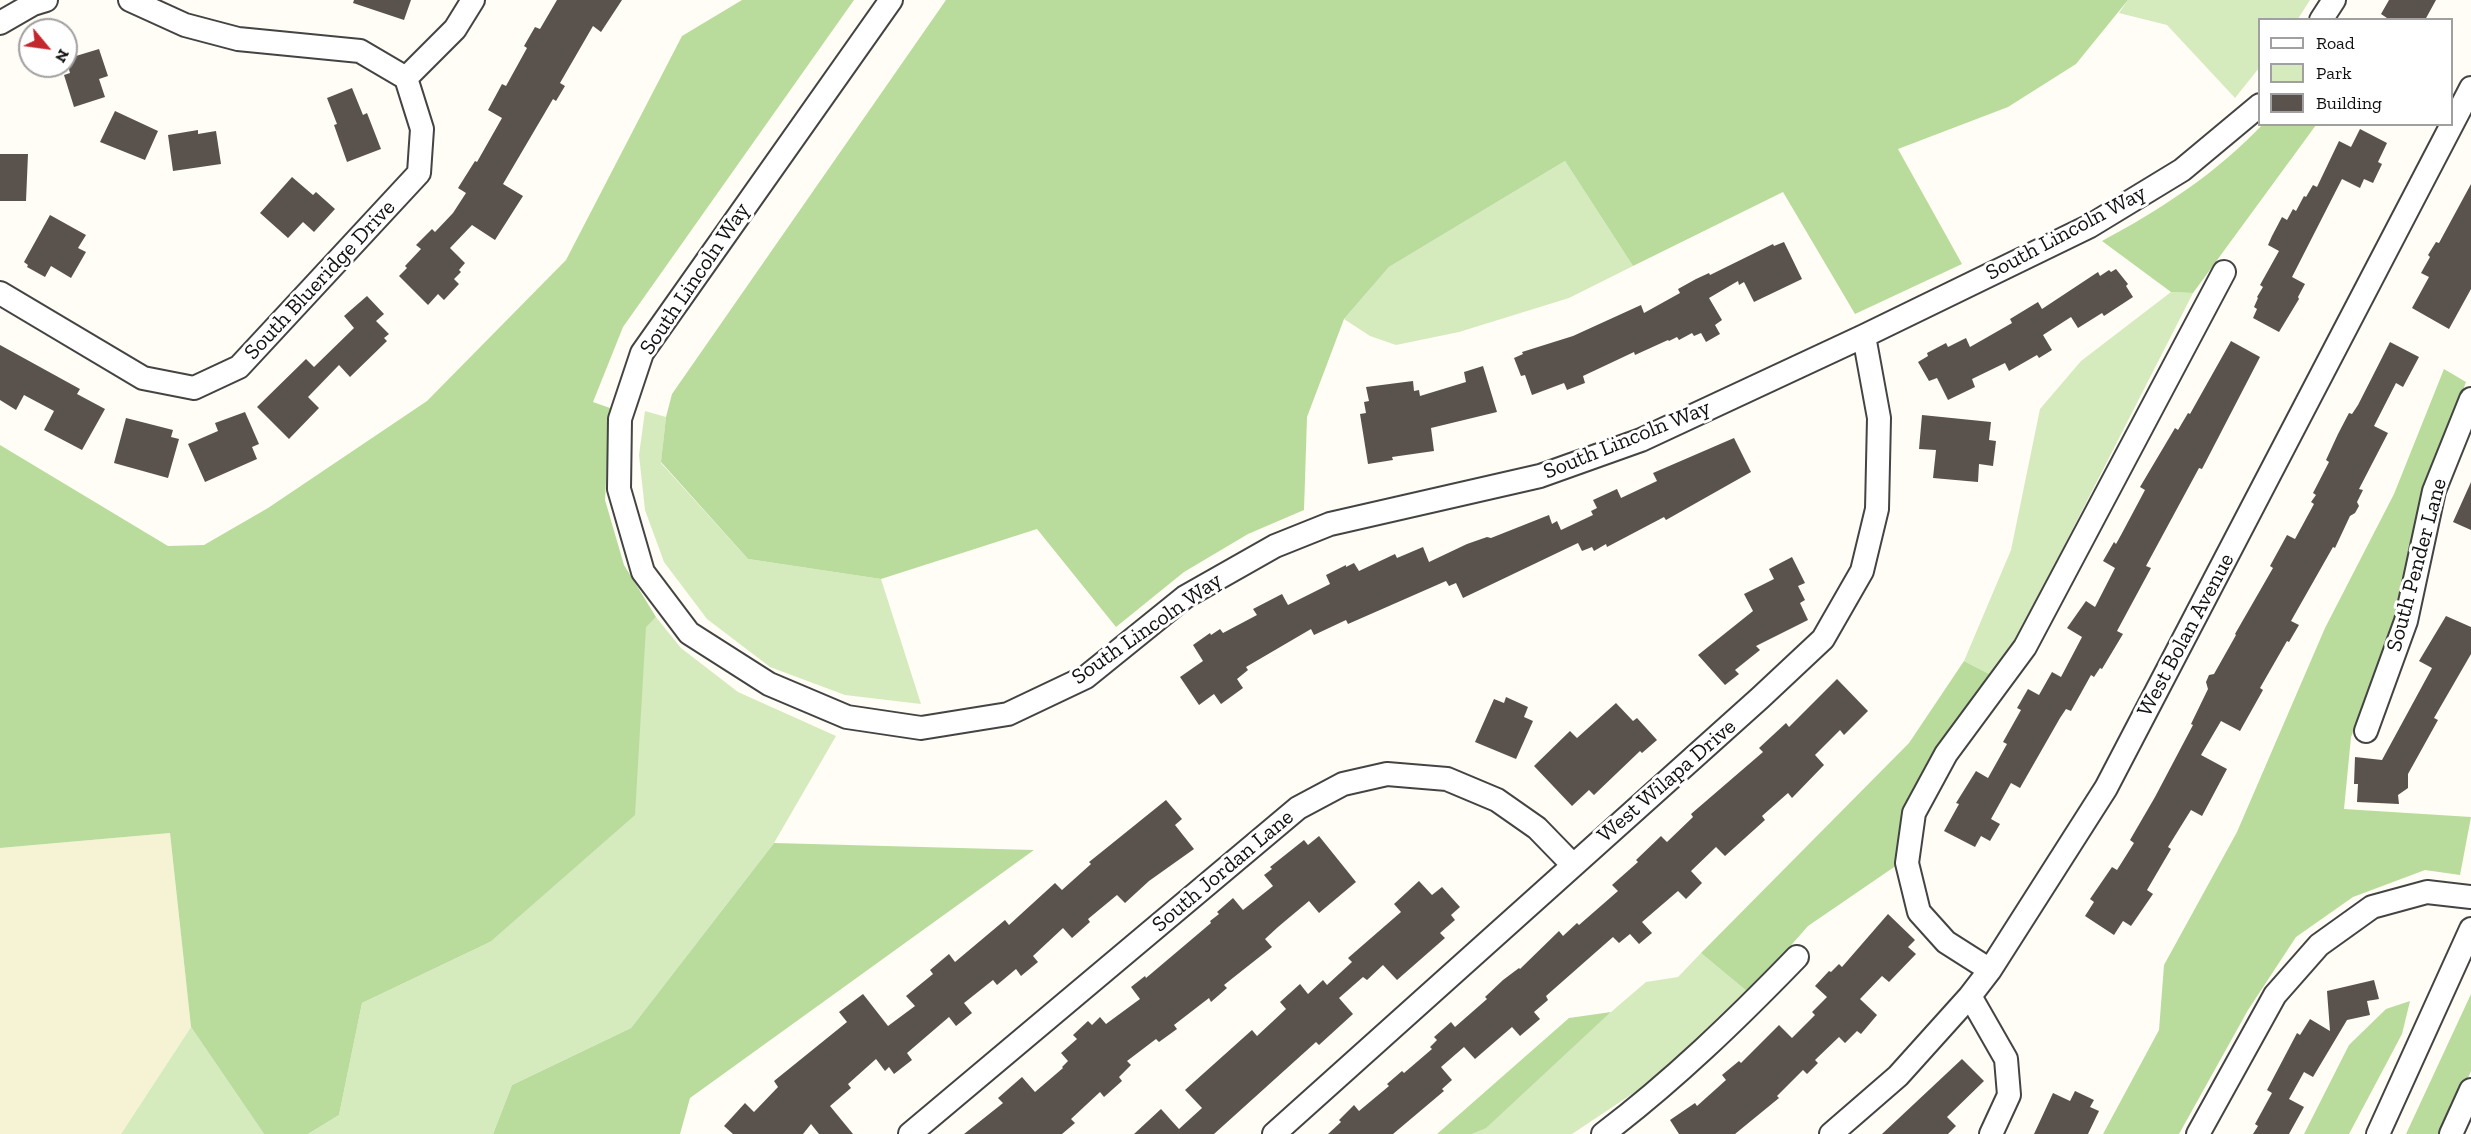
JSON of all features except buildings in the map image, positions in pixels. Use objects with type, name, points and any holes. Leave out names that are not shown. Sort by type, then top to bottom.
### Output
[{"type":"street","points":[[0,22],[33,4],[46,0]]},
{"type":"street","points":[[130,0],[185,25],[238,39],[360,51],[406,78],[456,29],[473,0]]},
{"type":"street","name":"South Lincoln Way","points":[[891,0],[642,353],[620,419],[619,489],[643,572],[689,633],[769,684],[847,717],[921,728],[1008,714],[1086,676],[1185,597],[1275,546],[1330,524],[1540,476],[1641,440],[1864,336],[2090,226],[2182,170],[2258,106]]},
{"type":"street","points":[[2322,18],[2334,0]]},
{"type":"street","name":"South Blueridge Drive","points":[[0,293],[143,378],[194,388],[239,367],[419,173],[422,129],[406,78]]},
{"type":"street","name":"West Bolan Avenue","points":[[2453,123],[2471,88]]},
{"type":"street","name":"West Bolan Avenue","points":[[1831,1134],[1898,1076],[1970,996],[1990,970],[2106,788],[2451,126]]},
{"type":"street","points":[[1990,970],[1946,942],[1919,912],[1907,862],[1914,813],[1946,754],[2025,647],[2224,272]]},
{"type":"street","name":"West Wilapa Drive","points":[[1274,1134],[1823,639],[1862,571],[1877,509],[1879,418],[1864,336]]},
{"type":"street","name":"South Pender Lane","points":[[2366,732],[2406,621],[2434,491],[2471,399]]},
{"type":"street","name":"South Jordan Lane","points":[[910,1134],[1298,808],[1343,784],[1387,774],[1448,779],[1497,800],[1537,828],[1572,864]]},
{"type":"street","points":[[2198,1134],[2275,995],[2319,945],[2372,907],[2427,892],[2471,897]]},
{"type":"street","points":[[2378,1134],[2471,929]]},
{"type":"street","points":[[1603,1134],[1639,1107],[1728,1028],[1797,957]]},
{"type":"street","points":[[1970,996],[2006,1059],[2009,1095],[1991,1134]]},
{"type":"street","points":[[2451,1134],[2471,1090]]},
{"type":"shaded area","points":[[170,833],[191,1027],[121,1134],[0,1134],[0,848]]},
{"type":"green space","points":[[742,0],[854,0],[623,327],[593,402],[610,408],[605,500],[624,565],[656,617],[646,627],[635,815],[490,942],[362,1003],[339,1115],[308,1134],[264,1134],[191,1027],[170,833],[0,848],[0,445],[168,546],[204,545],[268,508],[427,401],[566,260],[682,36]]},
{"type":"green space","points":[[946,0],[2128,0],[2076,64],[2008,107],[1898,149],[1962,264],[1855,314],[1783,192],[1633,266],[1565,161],[1389,267],[1344,319],[1307,417],[1304,510],[1248,534],[1184,572],[1116,627],[1037,529],[881,579],[748,559],[661,462],[666,417],[672,394]]},
{"type":"green space","points":[[2128,0],[2310,0],[2299,18],[2258,18],[2258,69],[2235,98],[2167,25],[2119,13]]},
{"type":"green space","points":[[2261,126],[2315,126],[2193,293],[2171,292],[2102,241],[2145,217],[2187,189],[2227,159]]},
{"type":"green space","points":[[1565,161],[1633,266],[1569,298],[1459,332],[1396,345],[1370,336],[1344,319],[1389,267]]},
{"type":"green space","points":[[2171,292],[2193,293],[2014,644],[1991,675],[1964,661],[2011,550],[2040,409],[2081,361]]},
{"type":"green space","points":[[2444,369],[2466,382],[2425,493],[2398,619],[2351,737],[2344,809],[2471,817],[2460,875],[2425,870],[2353,897],[2296,937],[2248,1010],[2179,1134],[2103,1134],[2159,1030],[2164,965],[2237,832],[2325,628],[2394,494]]},
{"type":"green space","points":[[645,411],[666,417],[661,463],[748,559],[881,579],[921,704],[845,695],[770,667],[707,619],[664,562],[645,510],[639,455]]},
{"type":"green space","points":[[656,617],[681,648],[738,692],[836,736],[774,843],[631,1028],[512,1085],[493,1134],[308,1134],[339,1115],[362,1003],[490,942],[646,626]]},
{"type":"green space","points":[[1964,661],[1991,675],[1936,751],[1902,812],[1900,863],[1808,926],[1749,993],[1701,953],[1909,743]]},
{"type":"green space","points":[[774,843],[1034,850],[690,1098],[680,1134],[493,1134],[512,1085],[631,1028]]},
{"type":"green space","points":[[1701,953],[1749,993],[1647,1084],[1572,1134],[1472,1134],[1486,1127],[1646,982],[1678,977]]},
{"type":"green space","points":[[2471,994],[2471,1071],[2443,1134],[2406,1134]]},
{"type":"green space","points":[[2410,1001],[2402,1034],[2349,1134],[2304,1134],[2349,1045],[2386,1009]]},
{"type":"green space","points":[[1611,1012],[1486,1128],[1472,1134],[1437,1134],[1569,1018]]},
{"type":"green space","points":[[191,1027],[264,1134],[121,1134]]}]
